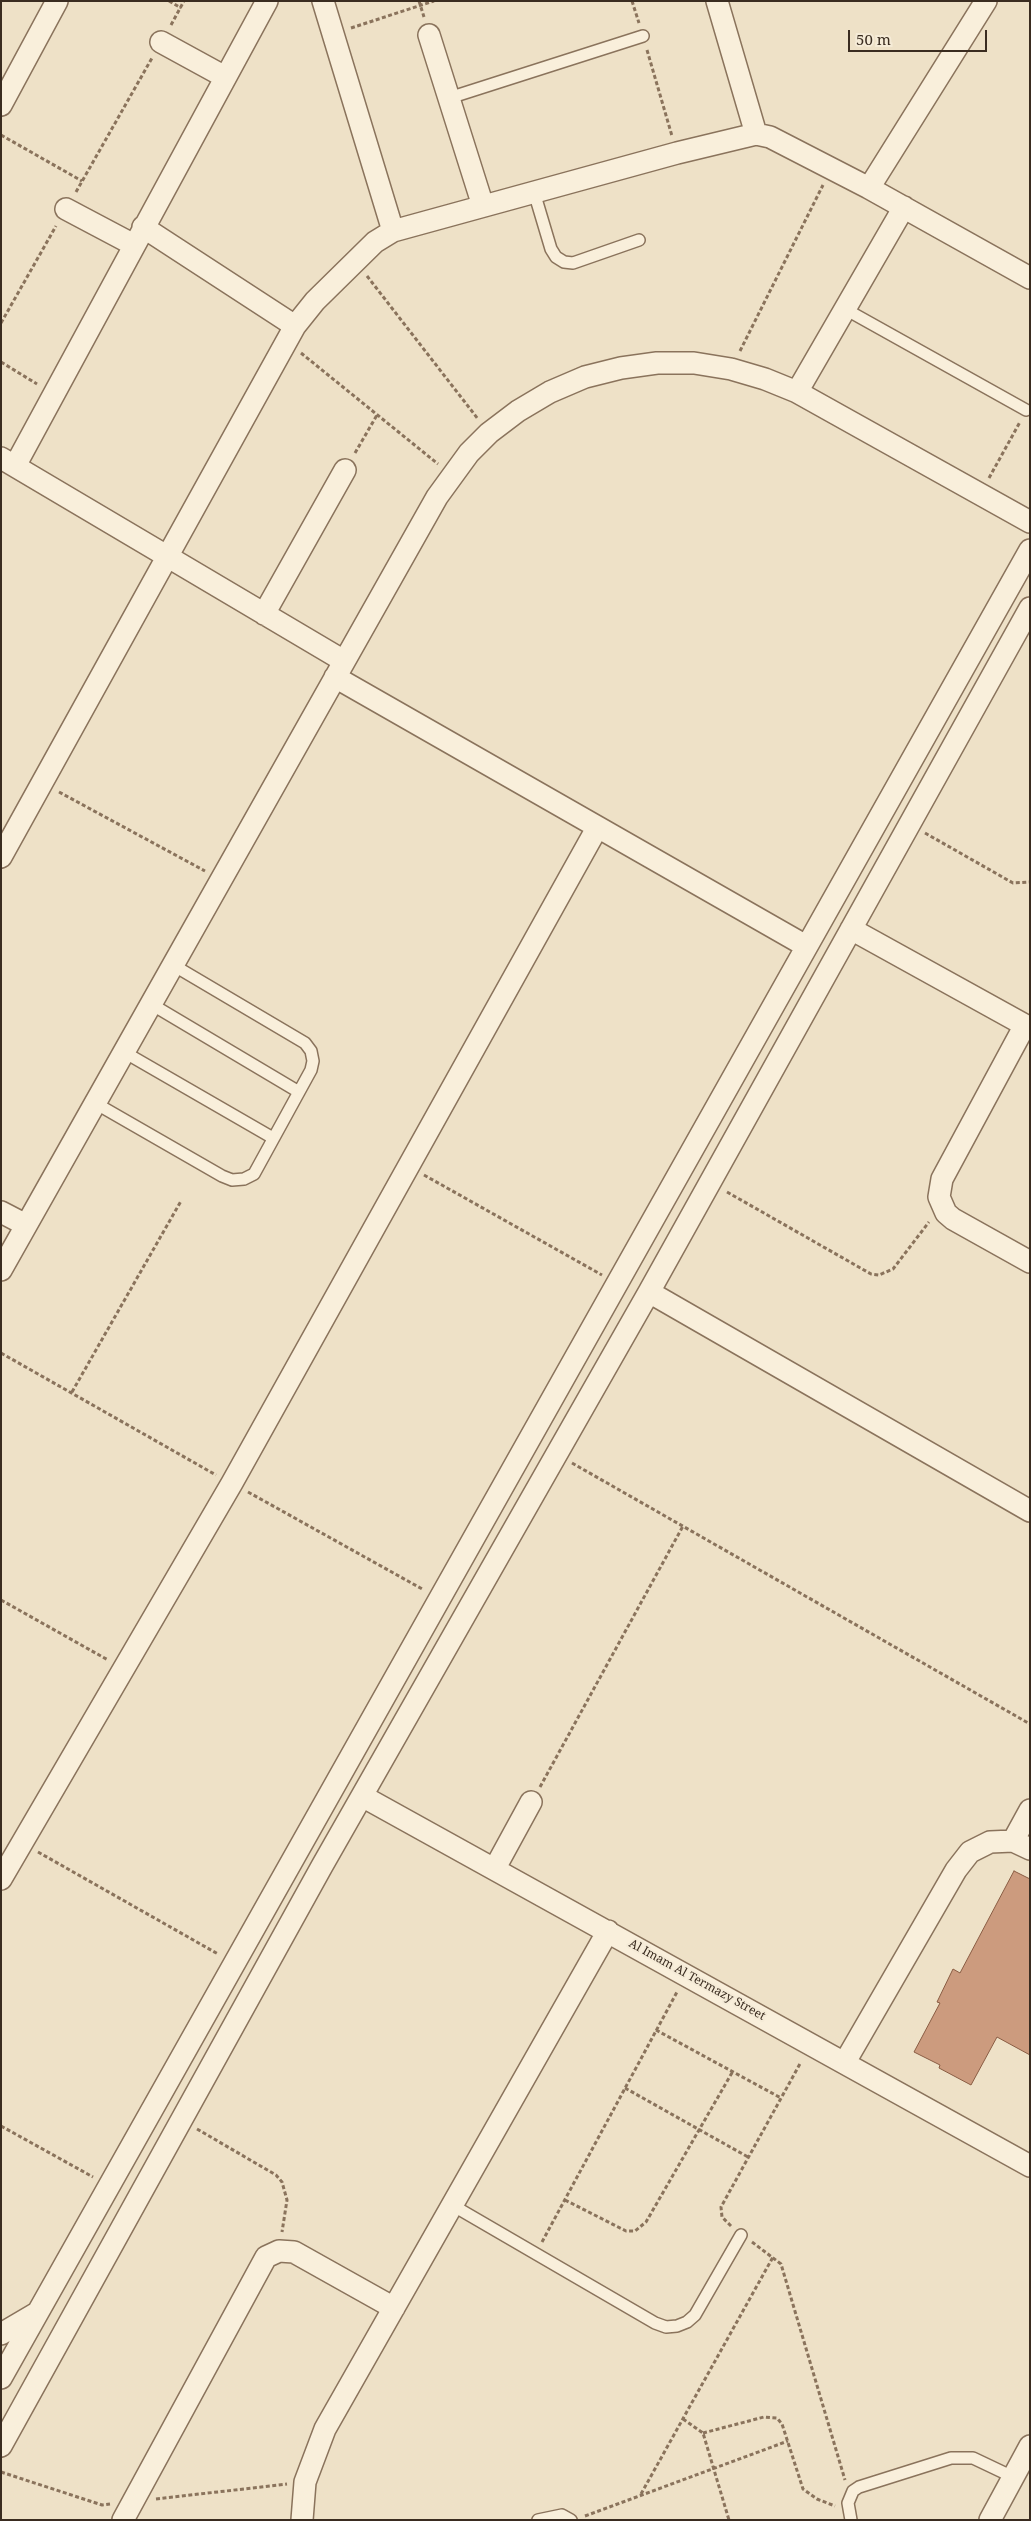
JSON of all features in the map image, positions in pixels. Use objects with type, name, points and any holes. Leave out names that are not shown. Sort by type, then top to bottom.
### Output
[{"type":"street","points":[[1,105],[57,1]]},
{"type":"street","points":[[267,1],[54,394],[8,462],[168,555],[264,614],[340,669],[597,828],[806,946]]},
{"type":"street","points":[[323,1],[393,231]]},
{"type":"street","points":[[717,1],[756,134]]},
{"type":"street","points":[[869,188],[986,1]]},
{"type":"street","points":[[430,35],[483,206]]},
{"type":"street","points":[[161,42],[225,77]]},
{"type":"street","points":[[1,857],[291,334],[315,301],[375,242],[393,231],[677,153],[756,134],[770,137],[831,168],[1030,278]]},
{"type":"street","points":[[797,392],[904,208]]},
{"type":"street","points":[[66,209],[138,236],[291,334]]},
{"type":"street","points":[[1,1270],[451,475],[489,433],[518,410],[550,392],[585,377],[621,368],[657,363],[694,364],[731,369],[765,378],[797,392],[1030,522]]},
{"type":"street","points":[[264,614],[345,470]]},
{"type":"street","points":[[1,2378],[1030,550]]},
{"type":"street","points":[[3,2439],[322,1866],[649,1292],[1030,608]]},
{"type":"street","points":[[983,632],[1008,647]]},
{"type":"street","points":[[1,1879],[232,1483],[597,828]]},
{"type":"street","points":[[864,843],[890,859]]},
{"type":"street","points":[[851,929],[1027,1027],[939,1187],[941,1205],[953,1219],[1030,1262]]},
{"type":"street","points":[[755,1038],[782,1053]]},
{"type":"street","points":[[666,1198],[693,1213]]},
{"type":"street","points":[[1,1212],[26,1225]]},
{"type":"street","points":[[649,1292],[1030,1510]]},
{"type":"street","points":[[565,1378],[591,1393]]},
{"type":"street","points":[[381,1704],[406,1719]]},
{"type":"street","name":"Al Imam Al Termazy Street","points":[[362,1796],[1030,2166]]},
{"type":"street","points":[[495,1868],[531,1802]]},
{"type":"street","points":[[844,2062],[956,1870],[970,1852],[990,1842],[1021,1845],[1030,1810]]},
{"type":"street","points":[[297,1853],[322,1866]]},
{"type":"street","points":[[302,2520],[305,2482],[325,2429],[608,1931]]},
{"type":"street","points":[[123,2520],[261,2264],[266,2258],[279,2251],[294,2252],[394,2308]]},
{"type":"street","points":[[1,2334],[38,2313]]},
{"type":"street","points":[[990,2520],[1030,2446]]},
{"type":"lane","points":[[449,98],[643,36]]},
{"type":"lane","points":[[534,192],[551,249],[556,257],[564,262],[573,263],[639,240]]},
{"type":"lane","points":[[845,309],[1026,410]]},
{"type":"lane","points":[[95,1103],[232,1180],[244,1179],[254,1174],[310,1070],[313,1061],[311,1051],[305,1043],[173,965]]},
{"type":"lane","points":[[151,1004],[299,1092]]},
{"type":"lane","points":[[124,1052],[273,1138]]},
{"type":"lane","points":[[452,2205],[655,2323],[666,2327],[687,2322],[695,2315],[741,2235]]},
{"type":"lane","points":[[850,2515],[850,2497],[853,2491],[865,2485],[962,2456],[973,2458],[1013,2477]]},
{"type":"lane","points":[[538,2520],[562,2515],[571,2520]]},
{"type":"path","points":[[169,1],[180,8]]},
{"type":"path","points":[[1,323],[184,1]]},
{"type":"path","points":[[334,33],[434,1]]},
{"type":"path","points":[[632,1],[677,153]]},
{"type":"path","points":[[1,135],[82,181]]},
{"type":"path","points":[[731,369],[831,168]]},
{"type":"path","points":[[356,261],[489,433]]},
{"type":"path","points":[[291,334],[377,414],[451,475]]},
{"type":"path","points":[[1,362],[54,394]]},
{"type":"path","points":[[980,494],[1026,410]]},
{"type":"path","points":[[345,470],[377,414]]},
{"type":"path","points":[[43,783],[221,880]]},
{"type":"path","points":[[909,824],[1012,883],[1030,882]]},
{"type":"path","points":[[409,1166],[618,1283]]},
{"type":"path","points":[[710,1182],[871,1274],[879,1275],[893,1269],[941,1205]]},
{"type":"path","points":[[72,1392],[181,1201]]},
{"type":"path","points":[[557,1454],[1030,1724]]},
{"type":"path","points":[[531,1802],[683,1526]]},
{"type":"path","points":[[1,1600],[124,1670]]},
{"type":"path","points":[[22,1844],[234,1963]]},
{"type":"path","points":[[535,2253],[686,1974]]},
{"type":"path","points":[[656,2030],[781,2098]]},
{"type":"path","points":[[811,2044],[721,2207],[722,2217],[741,2235],[781,2264],[850,2497]]},
{"type":"path","points":[[565,2200],[626,2231],[636,2231],[646,2222],[733,2072]]},
{"type":"path","points":[[625,2088],[748,2157]]},
{"type":"path","points":[[181,2120],[276,2175],[282,2182],[287,2200],[279,2251]]},
{"type":"path","points":[[1,2126],[109,2185]]},
{"type":"path","points":[[641,2494],[773,2257]]},
{"type":"path","points":[[702,2433],[772,2417],[782,2424],[803,2489],[817,2499],[850,2515]]},
{"type":"path","points":[[683,2419],[702,2433],[729,2520]]},
{"type":"path","points":[[577,2520],[641,2494],[788,2440]]},
{"type":"building","points":[[1014,1871],[1030,1879],[1030,2055],[997,2037],[971,2085],[939,2068],[940,2065],[914,2052],[940,2003],[937,2002],[953,1969],[960,1973]]}]
